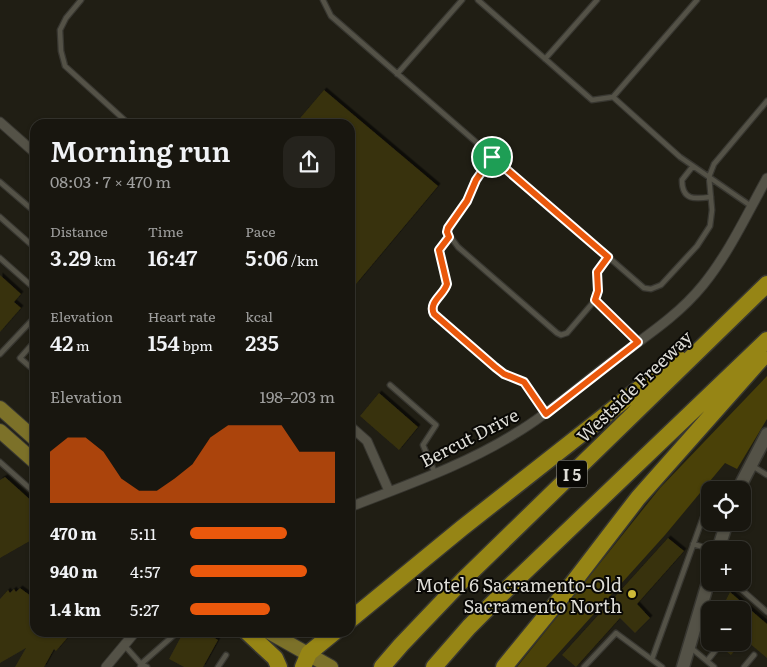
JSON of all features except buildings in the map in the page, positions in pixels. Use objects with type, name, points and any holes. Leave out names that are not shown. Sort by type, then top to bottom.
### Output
[{"type":"highway","name":"Westside Freeway","points":[[382,667],[463,580],[767,284]]},
{"type":"highway","points":[[355,616],[462,528],[744,306]]},
{"type":"highway","name":"I 5","points":[[434,667],[469,626],[767,340]]},
{"type":"highway","points":[[504,667],[572,584],[638,498],[767,352]]},
{"type":"highway","points":[[252,637],[275,658],[279,667]]},
{"type":"highway","points":[[306,660],[330,637]]},
{"type":"main road","points":[[0,408],[30,435]]},
{"type":"main road","points":[[0,431],[30,458]]},
{"type":"main road","points":[[281,637],[306,660],[331,667]]},
{"type":"street","points":[[0,122],[30,148]]},
{"type":"street","name":"Bercut Drive","points":[[355,505],[435,473],[496,445],[546,414],[671,318],[703,284],[720,261],[767,178]]},
{"type":"street","points":[[355,430],[367,441],[389,491]]},
{"type":"street","points":[[742,481],[767,434]]},
{"type":"street","points":[[683,667],[706,591]]},
{"type":"street","points":[[106,667],[131,637]]},
{"type":"lane","points":[[81,0],[66,18],[60,30],[61,51],[65,66],[123,119]]},
{"type":"lane","points":[[323,0],[331,16],[644,288],[651,289],[661,285],[697,246],[710,226],[711,197],[709,176],[714,164],[767,101]]},
{"type":"lane","points":[[397,74],[462,0]]},
{"type":"lane","points":[[545,59],[597,0]]},
{"type":"lane","points":[[479,1],[592,100],[613,97],[697,0]]},
{"type":"lane","points":[[613,97],[680,157],[751,206]]},
{"type":"lane","points":[[492,157],[476,180],[467,201],[447,232],[458,247],[557,333],[561,335],[567,333],[595,300],[598,291],[597,272],[608,257]]},
{"type":"lane","points":[[693,166],[682,180],[682,188],[686,195],[695,199],[711,197]]},
{"type":"lane","points":[[0,182],[30,208]]},
{"type":"lane","points":[[0,217],[30,244]]},
{"type":"lane","points":[[449,237],[439,250],[447,284],[446,288],[432,305],[434,314],[504,374],[524,382],[546,414]]},
{"type":"lane","points":[[0,258],[30,285]]},
{"type":"lane","points":[[595,300],[638,342]]},
{"type":"lane","points":[[0,354],[30,322]]},
{"type":"lane","points":[[30,347],[20,358],[30,367]]},
{"type":"lane","points":[[390,385],[436,425],[423,445],[435,473]]},
{"type":"lane","points":[[0,462],[30,488]]},
{"type":"lane","points":[[750,465],[767,475]]},
{"type":"lane","points":[[652,659],[701,522]]},
{"type":"lane","points":[[693,544],[701,546]]},
{"type":"lane","points":[[743,591],[767,612]]},
{"type":"lane","points":[[584,667],[616,633],[662,667]]},
{"type":"lane","points":[[141,666],[173,637]]},
{"type":"lane","points":[[124,645],[141,666],[147,667]]},
{"type":"lane","points":[[689,646],[714,667]]},
{"type":"lane","points":[[707,661],[715,651]]},
{"type":"lane","points":[[218,667],[226,655]]},
{"type":"lane","points":[[744,667],[754,655]]},
{"type":"shaded area","points":[[767,376],[767,419],[737,469],[725,463],[710,481],[701,481],[701,492],[665,535],[546,667],[517,667],[660,488]]},
{"type":"place","name":"Motel 6 Sacramento-Old Sacramento North","points":[[632,594]]},
{"type":"route","points":[[492,157],[608,257],[597,272],[598,291],[595,300],[638,342],[546,414],[524,382],[504,374],[495,367],[434,314],[432,310],[432,305],[446,288],[447,284],[439,250],[449,237],[448,228],[467,201],[476,180],[492,157]]}]
